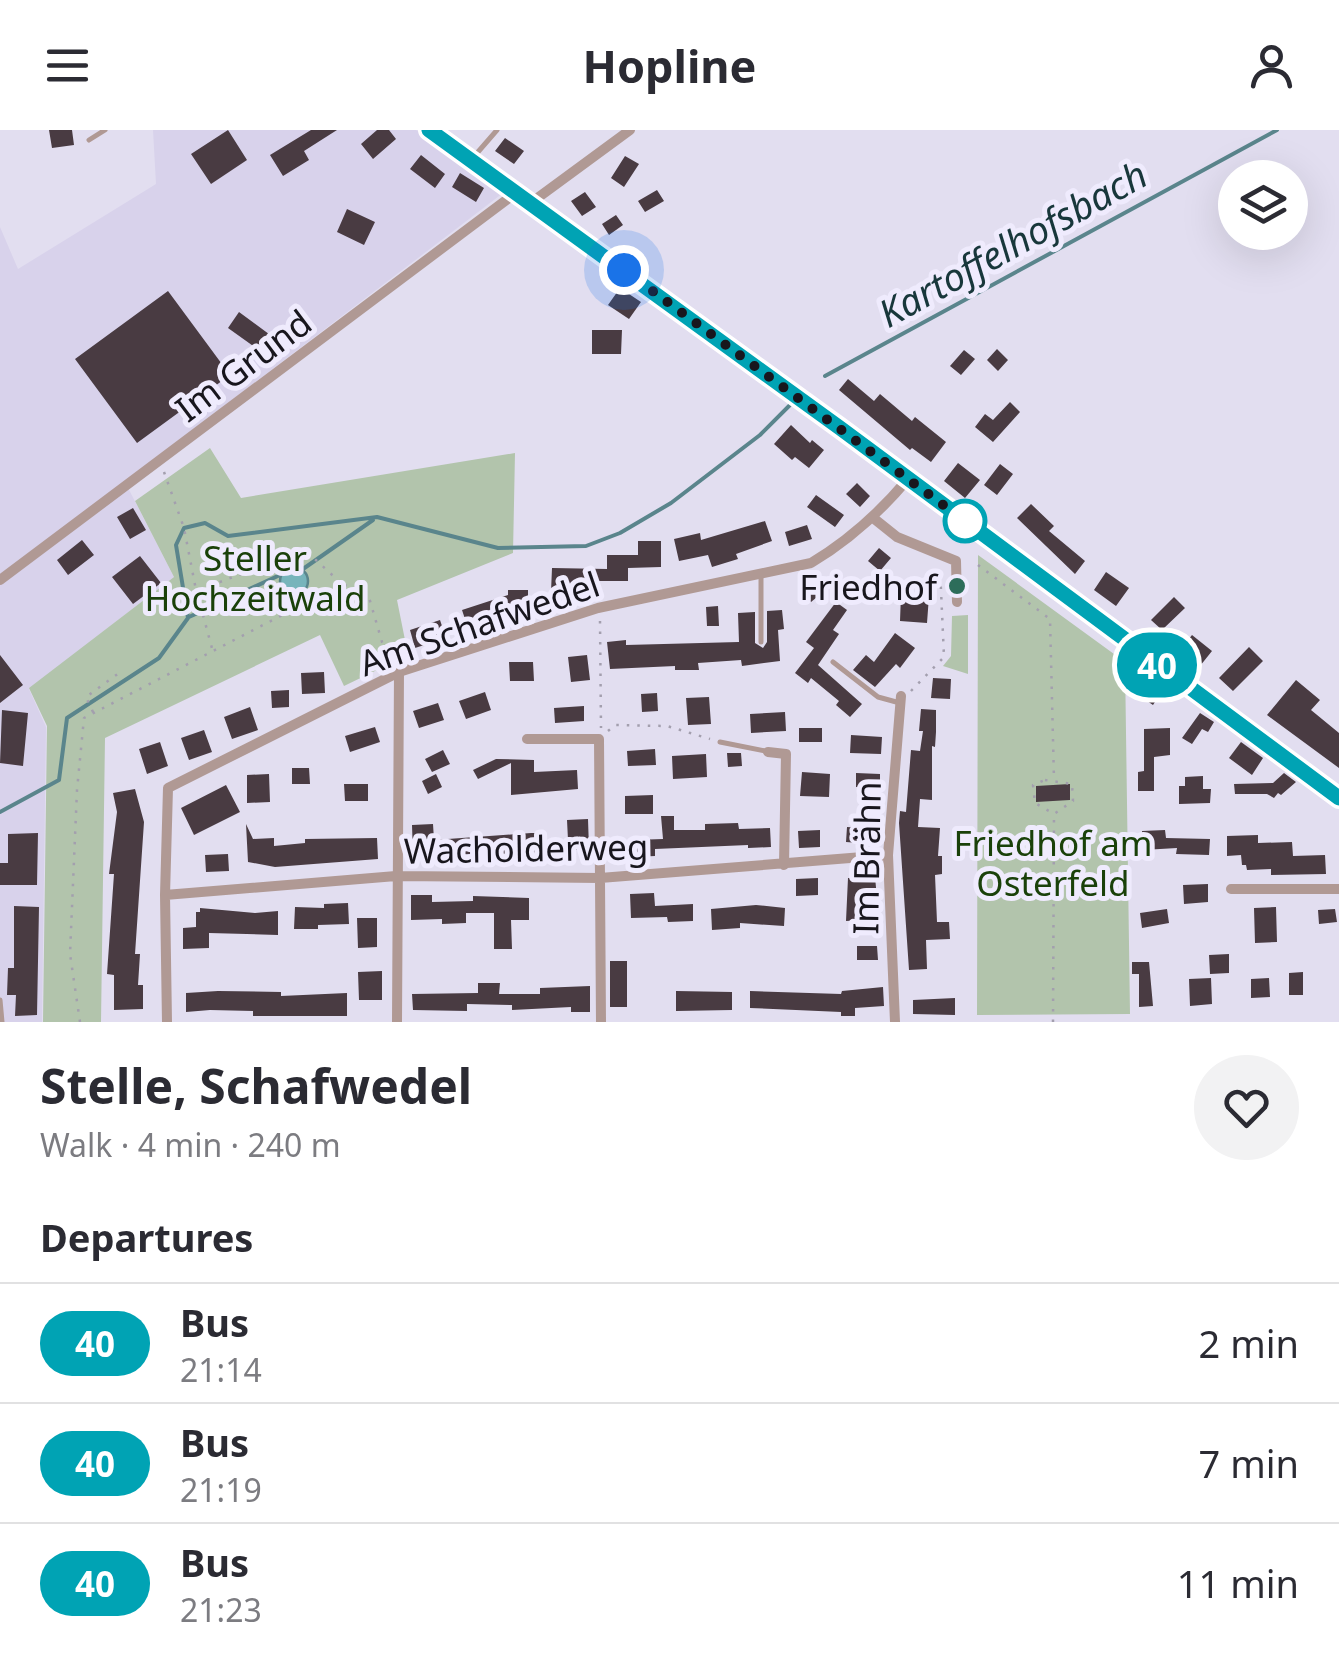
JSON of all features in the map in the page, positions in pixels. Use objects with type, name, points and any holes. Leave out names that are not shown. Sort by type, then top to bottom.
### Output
[{"type":"street","points":[[429,130],[1339,798]]},
{"type":"street","points":[[532,202],[630,130]]},
{"type":"street","name":"Im Grund","points":[[0,580],[517,192]]},
{"type":"street","name":"Am Schafwedel","points":[[167,1022],[164,895],[168,788],[399,672],[598,608],[811,563],[872,517],[907,480]]},
{"type":"street","points":[[872,517],[897,537],[956,561],[957,602]]},
{"type":"street","points":[[398,1022],[399,672]]},
{"type":"street","name":"Im Brähn","points":[[895,1022],[888,855],[900,699]]},
{"type":"street","points":[[527,739],[599,739],[601,1022]]},
{"type":"street","points":[[768,752],[786,754],[784,865]]},
{"type":"street","name":"Wacholderweg","points":[[164,895],[396,876],[600,878],[888,855]]},
{"type":"street","points":[[1231,888],[1339,889]]},
{"type":"lane","points":[[89,140],[104,130]]},
{"type":"lane","points":[[471,160],[497,130]]},
{"type":"lane","points":[[761,573],[761,642]]},
{"type":"lane","points":[[833,662],[878,696],[900,699]]},
{"type":"lane","points":[[720,742],[768,752]]},
{"type":"lane","points":[[0,1000],[2,1022]]},
{"type":"path","points":[[160,461],[184,528],[200,607]]},
{"type":"path","points":[[196,591],[305,550],[342,584],[368,594],[382,642],[399,672]]},
{"type":"path","points":[[978,565],[1050,620],[1054,780]]},
{"type":"path","points":[[900,699],[914,690],[944,657],[940,570]]},
{"type":"path","points":[[80,1022],[70,954],[84,718],[342,584]]},
{"type":"path","points":[[598,608],[602,714],[599,739]]},
{"type":"path","points":[[203,615],[213,653]]},
{"type":"path","points":[[94,713],[86,697],[118,674]]},
{"type":"path","points":[[599,739],[614,725],[632,725],[668,726],[720,742]]},
{"type":"path","points":[[1054,780],[1072,784],[1072,801],[1054,814],[1035,803],[1034,785],[1054,780]]},
{"type":"path","points":[[1053,1022],[1054,814]]},
{"type":"shaded area","points":[[153,130],[416,130],[503,193],[125,482],[174,577],[29,689],[46,727],[42,1022],[0,1022],[0,227],[18,269],[156,184]]},
{"type":"shaded area","points":[[294,567],[304,571],[308,581],[304,591],[294,595],[284,591],[280,581],[284,571]]},
{"type":"green space","name":"Steller Hochzeitwald","points":[[210,448],[241,498],[515,453],[513,553],[397,600],[408,655],[344,686],[320,635],[105,738],[101,1022],[43,1022],[47,726],[29,688],[174,577],[135,501]]},
{"type":"green space","name":"Friedhof am Osterfeld","points":[[978,555],[1125,662],[1130,1014],[977,1015]]},
{"type":"green space","points":[[968,615],[968,674],[943,666],[951,656],[952,616]]},
{"type":"building","points":[[49,130],[72,130],[74,145],[52,148]]},
{"type":"building","points":[[228,130],[247,160],[211,184],[191,154]]},
{"type":"building","points":[[311,130],[337,130],[304,151],[309,160],[283,176],[270,155]]},
{"type":"building","points":[[377,130],[389,130],[396,139],[373,159],[361,144]]},
{"type":"building","points":[[505,138],[524,151],[514,164],[495,151]]},
{"type":"building","points":[[421,155],[445,174],[435,188],[410,169]]},
{"type":"building","points":[[625,156],[639,164],[624,187],[611,178]]},
{"type":"building","points":[[460,173],[484,188],[476,202],[452,187]]},
{"type":"building","points":[[657,190],[664,201],[645,212],[638,201]]},
{"type":"building","points":[[585,192],[596,207],[582,216],[571,201]]},
{"type":"building","points":[[347,209],[375,222],[364,245],[337,232]]},
{"type":"building","points":[[616,215],[623,225],[609,235],[602,224]]},
{"type":"building","points":[[620,288],[641,302],[629,319],[608,305]]},
{"type":"building","points":[[168,291],[230,375],[137,443],[75,359]]},
{"type":"building","points":[[239,312],[277,340],[266,355],[228,328]]},
{"type":"building","points":[[592,330],[622,330],[621,354],[592,354]]},
{"type":"building","points":[[997,349],[1008,360],[998,371],[987,360]]},
{"type":"building","points":[[964,350],[975,359],[961,375],[950,366]]},
{"type":"building","points":[[848,379],[874,401],[880,394],[912,421],[915,417],[946,442],[931,462],[910,450],[839,390]]},
{"type":"building","points":[[1010,402],[1020,412],[993,442],[975,427],[985,414],[993,420]]},
{"type":"building","points":[[791,425],[824,450],[809,468],[795,457],[792,460],[774,444]]},
{"type":"building","points":[[958,463],[980,480],[965,498],[944,481]]},
{"type":"building","points":[[1000,464],[1013,474],[997,495],[984,485]]},
{"type":"building","points":[[857,483],[870,496],[860,507],[846,494]]},
{"type":"building","points":[[816,495],[844,515],[835,527],[807,507]]},
{"type":"building","points":[[1031,504],[1054,526],[1049,531],[1085,561],[1075,574],[1017,518]]},
{"type":"building","points":[[133,508],[146,530],[130,539],[117,517]]},
{"type":"building","points":[[765,521],[772,541],[736,554],[738,559],[712,567],[708,555],[679,561],[674,539],[700,533],[701,540]]},
{"type":"building","points":[[807,525],[812,539],[789,546],[785,532]]},
{"type":"building","points":[[82,540],[94,555],[68,575],[57,560]]},
{"type":"building","points":[[638,541],[661,541],[661,567],[628,568],[628,581],[592,581],[592,594],[551,592],[552,568],[607,569],[607,555],[638,555]]},
{"type":"building","points":[[879,548],[891,558],[880,571],[868,561]]},
{"type":"building","points":[[140,556],[161,583],[133,604],[112,577]]},
{"type":"building","points":[[1106,572],[1129,588],[1116,606],[1094,590]]},
{"type":"building","points":[[819,577],[828,588],[811,602],[802,592]]},
{"type":"building","points":[[508,590],[528,590],[528,612],[498,613],[500,618],[468,628],[462,610],[508,595]]},
{"type":"building","points":[[901,594],[929,596],[927,623],[900,621]]},
{"type":"building","points":[[1174,597],[1185,608],[1162,630],[1151,620]]},
{"type":"building","points":[[836,602],[847,610],[833,630],[839,634],[818,665],[862,704],[850,717],[836,705],[839,701],[811,678],[808,683],[795,673],[814,648],[806,642]]},
{"type":"building","points":[[718,606],[719,626],[707,626],[706,607]]},
{"type":"building","points":[[782,610],[784,629],[778,630],[780,661],[742,666],[741,660],[698,663],[699,670],[675,670],[675,666],[610,669],[607,642],[739,642],[738,613],[755,612],[755,643],[763,648],[767,642],[767,611]]},
{"type":"building","points":[[440,620],[446,638],[415,648],[410,630]]},
{"type":"building","points":[[895,633],[915,648],[900,668],[896,664],[875,687],[853,670],[866,655],[874,662]]},
{"type":"building","points":[[1192,635],[1212,651],[1192,676],[1172,660]]},
{"type":"building","points":[[1249,647],[1263,661],[1233,691],[1219,678]]},
{"type":"building","points":[[0,655],[23,685],[0,703]]},
{"type":"building","points":[[587,655],[590,680],[571,682],[568,657]]},
{"type":"building","points":[[509,662],[533,662],[534,681],[510,681]]},
{"type":"building","points":[[324,672],[325,693],[302,694],[301,673]]},
{"type":"building","points":[[933,678],[951,679],[950,699],[931,698]]},
{"type":"building","points":[[1296,680],[1320,700],[1311,710],[1339,733],[1339,768],[1267,715]]},
{"type":"building","points":[[1147,681],[1162,691],[1153,705],[1137,694]]},
{"type":"building","points":[[289,690],[289,707],[272,708],[271,691]]},
{"type":"building","points":[[485,692],[491,710],[466,719],[459,701]]},
{"type":"building","points":[[657,693],[658,711],[642,712],[641,694]]},
{"type":"building","points":[[709,697],[711,724],[688,725],[686,698]]},
{"type":"building","points":[[438,703],[444,720],[419,728],[413,711]]},
{"type":"building","points":[[584,706],[584,721],[555,723],[554,708]]},
{"type":"building","points":[[250,707],[258,730],[232,739],[224,717]]},
{"type":"building","points":[[921,709],[936,710],[936,732],[935,747],[932,746],[932,800],[920,799],[918,827],[940,828],[938,856],[942,856],[942,874],[935,875],[937,922],[949,922],[950,939],[926,940],[927,969],[909,970],[899,823],[900,811],[906,812],[911,750],[920,751]]},
{"type":"building","points":[[2,710],[28,713],[23,766],[0,763]]},
{"type":"building","points":[[785,712],[786,731],[751,733],[750,714]]},
{"type":"building","points":[[1200,713],[1214,722],[1208,732],[1202,729],[1192,744],[1182,738]]},
{"type":"building","points":[[375,727],[380,742],[350,752],[345,736]]},
{"type":"building","points":[[799,728],[822,728],[822,742],[799,742]]},
{"type":"building","points":[[1170,728],[1170,755],[1154,757],[1154,791],[1138,791],[1138,772],[1144,771],[1144,729]]},
{"type":"building","points":[[204,730],[212,752],[189,760],[181,738]]},
{"type":"building","points":[[851,735],[882,737],[881,754],[850,753]]},
{"type":"building","points":[[160,742],[168,766],[147,774],[139,749]]},
{"type":"building","points":[[1241,742],[1263,758],[1252,775],[1229,758]]},
{"type":"building","points":[[655,749],[656,765],[628,766],[627,751]]},
{"type":"building","points":[[443,750],[450,764],[432,772],[425,759]]},
{"type":"building","points":[[727,753],[741,753],[742,766],[728,767]]},
{"type":"building","points":[[706,754],[707,777],[673,779],[672,756]]},
{"type":"building","points":[[496,759],[534,760],[534,772],[577,770],[578,789],[511,795],[511,763],[478,779],[473,770]]},
{"type":"building","points":[[292,768],[309,768],[310,784],[292,784]]},
{"type":"building","points":[[802,772],[830,774],[829,797],[800,796]]},
{"type":"building","points":[[856,773],[880,774],[880,788],[856,787]]},
{"type":"building","points":[[1284,773],[1296,782],[1274,798],[1267,794],[1235,794],[1234,784],[1273,783]]},
{"type":"building","points":[[269,774],[270,802],[247,803],[247,775]]},
{"type":"building","points":[[436,774],[442,787],[428,794],[422,781]]},
{"type":"building","points":[[1203,776],[1203,789],[1211,789],[1210,803],[1179,804],[1179,786],[1185,786],[1185,777]]},
{"type":"building","points":[[344,784],[368,784],[368,801],[345,801]]},
{"type":"building","points":[[1070,784],[1070,800],[1036,802],[1036,786]]},
{"type":"building","points":[[226,785],[240,812],[194,835],[181,808]]},
{"type":"building","points":[[135,789],[144,822],[135,954],[140,954],[138,985],[143,985],[143,1009],[114,1010],[114,975],[107,974],[114,874],[109,874],[117,812],[113,793]]},
{"type":"building","points":[[653,795],[653,814],[625,814],[625,796]]},
{"type":"building","points":[[661,816],[674,816],[674,830],[705,830],[705,824],[738,823],[739,829],[770,828],[771,847],[655,849],[655,856],[634,857],[634,840],[663,839]]},
{"type":"building","points":[[588,819],[589,849],[561,850],[561,861],[545,862],[544,852],[497,854],[497,859],[475,859],[475,854],[413,855],[412,825],[433,824],[434,840],[540,833],[539,842],[568,840],[567,820]]},
{"type":"building","points":[[246,824],[253,839],[274,838],[274,846],[305,843],[305,839],[377,838],[378,859],[275,867],[248,862]]},
{"type":"building","points":[[847,827],[873,829],[872,844],[846,842]]},
{"type":"building","points":[[820,830],[820,847],[799,848],[798,831]]},
{"type":"building","points":[[1165,830],[1166,838],[1210,839],[1209,855],[1176,854],[1177,848],[1143,850],[1142,831]]},
{"type":"building","points":[[38,833],[37,885],[0,885],[0,863],[8,863],[8,834]]},
{"type":"building","points":[[1258,835],[1258,843],[1292,842],[1293,856],[1325,855],[1326,874],[1271,875],[1271,869],[1247,870],[1241,855],[1227,856],[1227,836]]},
{"type":"building","points":[[228,854],[229,871],[206,872],[205,855]]},
{"type":"building","points":[[875,877],[879,919],[846,921],[848,878]]},
{"type":"building","points":[[818,878],[818,895],[796,896],[796,879]]},
{"type":"building","points":[[1208,884],[1208,902],[1184,904],[1183,885]]},
{"type":"building","points":[[654,893],[655,906],[693,904],[693,921],[631,918],[630,894]]},
{"type":"building","points":[[411,895],[432,895],[432,902],[473,901],[473,896],[529,898],[529,920],[511,920],[512,949],[494,949],[494,913],[466,913],[466,923],[411,920]]},
{"type":"building","points":[[348,903],[349,924],[294,929],[295,907],[324,908],[324,904]]},
{"type":"building","points":[[756,905],[785,908],[784,926],[740,923],[740,928],[712,930],[711,909]]},
{"type":"building","points":[[14,906],[39,907],[37,1015],[15,1016],[16,995],[7,995],[8,968],[14,968]]},
{"type":"building","points":[[1276,907],[1277,942],[1255,943],[1254,908]]},
{"type":"building","points":[[200,908],[278,911],[278,935],[209,933],[209,948],[183,949],[183,928],[196,927],[196,912]]},
{"type":"building","points":[[1167,909],[1169,923],[1142,928],[1140,913]]},
{"type":"building","points":[[1335,909],[1337,922],[1319,924],[1318,910]]},
{"type":"building","points":[[357,918],[377,918],[377,947],[358,948]]},
{"type":"building","points":[[857,946],[877,946],[878,960],[857,960]]},
{"type":"building","points":[[1229,954],[1229,973],[1210,974],[1209,955]]},
{"type":"building","points":[[610,961],[627,961],[627,1007],[610,1007]]},
{"type":"building","points":[[1132,962],[1149,962],[1153,1006],[1139,1007],[1139,974],[1132,974]]},
{"type":"building","points":[[382,971],[382,1000],[359,1000],[358,972]]},
{"type":"building","points":[[1303,972],[1303,995],[1289,995],[1289,973]]},
{"type":"building","points":[[1211,978],[1212,1004],[1190,1006],[1189,979]]},
{"type":"building","points":[[1269,978],[1270,997],[1251,998],[1251,979]]},
{"type":"building","points":[[478,983],[500,983],[499,994],[540,994],[540,988],[590,986],[590,1012],[571,1012],[571,1007],[512,1010],[512,1005],[467,1004],[467,1011],[413,1010],[412,994],[478,993]]},
{"type":"building","points":[[883,987],[884,1006],[855,1008],[855,1016],[750,1008],[750,991],[841,994]]},
{"type":"building","points":[[676,991],[732,992],[732,1010],[676,1011]]},
{"type":"building","points":[[281,992],[281,996],[347,993],[347,1016],[186,1012],[186,993]]},
{"type":"building","points":[[955,998],[955,1015],[913,1014],[913,1000]]},
{"type":"waterway","name":"Kartoffelhofsbach","points":[[825,376],[1277,130]]},
{"type":"waterway","name":"Kartoffelhofsbach","points":[[0,812],[59,780],[67,718],[159,658],[188,618],[176,545],[184,528],[205,523],[228,536],[377,517],[498,548],[586,546],[620,533],[671,503],[760,435],[793,402]]},
{"type":"waterway","points":[[303,569],[373,520]]},
{"type":"waterway","points":[[189,617],[280,575]]},
{"type":"bus line","name":"40","points":[[429,130],[1339,798]]},
{"type":"place","name":"Friedhof","points":[[957,586]]},
{"type":"route","points":[[624,270],[965,521]]}]
